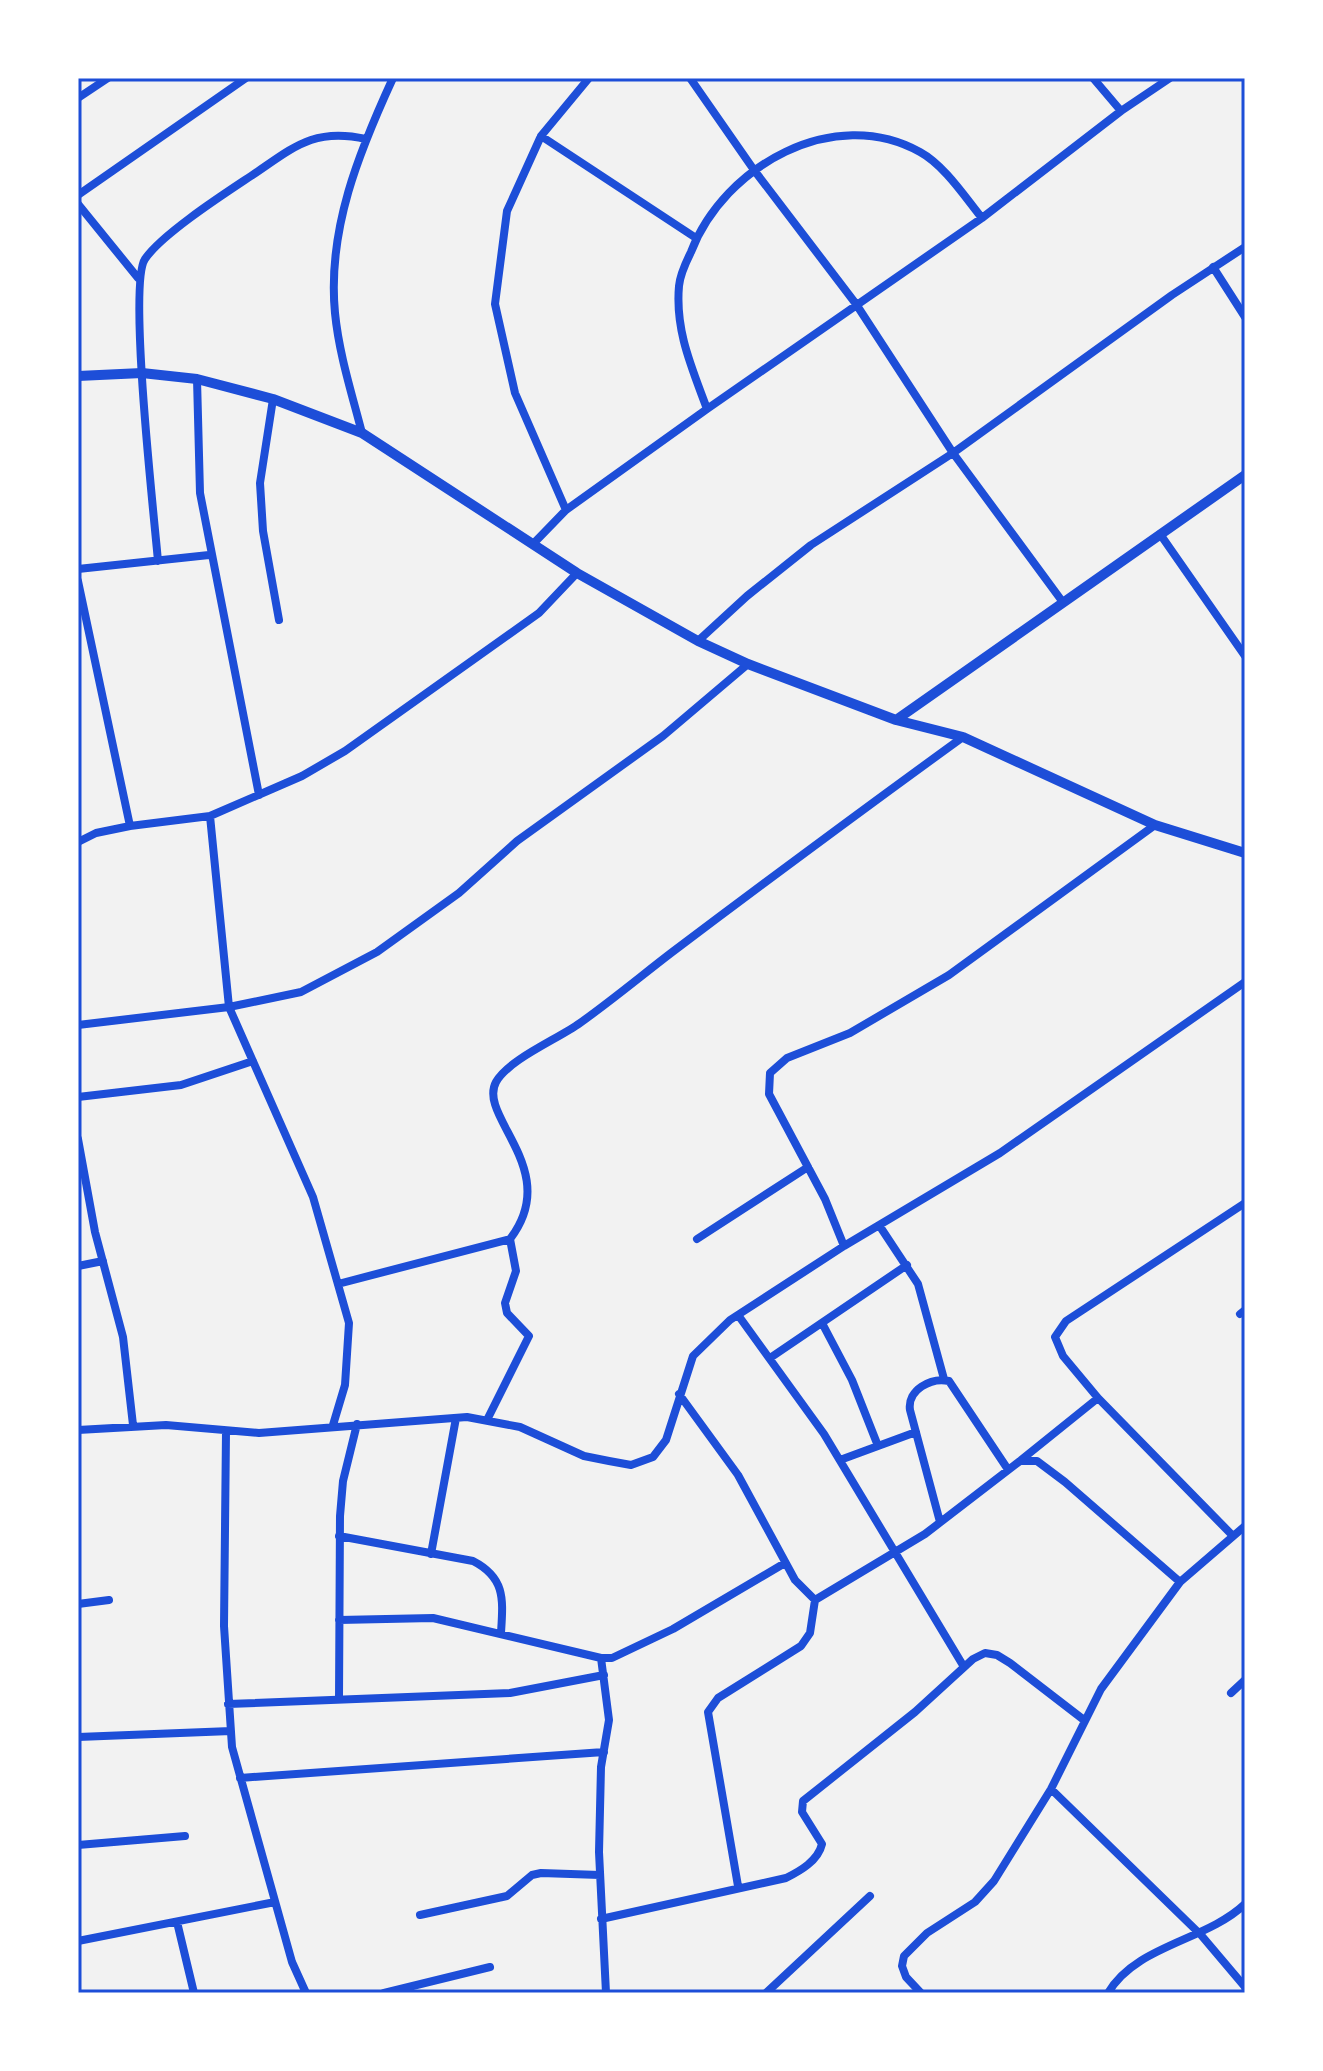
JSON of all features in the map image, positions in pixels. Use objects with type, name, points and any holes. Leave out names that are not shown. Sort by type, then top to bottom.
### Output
[{"type":"street","points":[[78,98],[108,78]]},
{"type":"street","points":[[78,195],[246,78]]},
{"type":"street","points":[[362,433],[335,314],[334,270],[355,165],[393,78]]},
{"type":"street","points":[[566,510],[544,466],[515,393],[495,304],[507,211],[541,136],[589,78]]},
{"type":"street","points":[[690,78],[754,170],[856,304],[953,453],[1062,601]]},
{"type":"street","points":[[1093,78],[1121,111]]},
{"type":"street","points":[[533,544],[566,510],[982,218],[1121,111],[1170,78]]},
{"type":"street","points":[[158,561],[142,373],[138,278],[144,260],[156,247],[300,144],[315,136],[339,133],[366,139]]},
{"type":"street","points":[[707,409],[679,332],[679,283],[696,238],[722,199],[754,170],[781,153],[822,138],[873,134],[921,152],[982,218]]},
{"type":"street","points":[[541,136],[696,238]]},
{"type":"street","points":[[78,204],[138,278]]},
{"type":"street","points":[[698,641],[747,596],[811,545],[953,453],[1245,247]]},
{"type":"street","points":[[1213,267],[1245,317]]},
{"type":"street","points":[[78,376],[142,373],[197,379],[273,399],[362,433],[577,573],[698,641],[748,664],[896,720],[963,737],[1155,825],[1245,853]]},
{"type":"street","points":[[197,379],[196,434],[209,555],[259,795]]},
{"type":"street","points":[[273,399],[260,483],[263,531],[279,620]]},
{"type":"street","points":[[896,720],[1245,475]]},
{"type":"street","points":[[1160,534],[1245,656]]},
{"type":"street","points":[[78,569],[209,555]]},
{"type":"street","points":[[78,842],[96,833],[130,826],[210,816],[302,776],[345,751],[539,613],[577,573]]},
{"type":"street","points":[[78,581],[130,826]]},
{"type":"street","points":[[78,1025],[229,1007],[301,992],[377,952],[459,893],[517,841],[663,736],[748,664]]},
{"type":"street","points":[[338,1284],[510,1239],[521,1225],[528,1205],[529,1182],[520,1153],[495,1101],[494,1085],[504,1073],[580,1024],[963,737]]},
{"type":"street","points":[[210,816],[229,1007],[313,1197],[349,1323],[350,1353],[333,1425]]},
{"type":"street","points":[[844,1246],[808,1167],[769,1094],[770,1073],[787,1058],[850,1033],[949,975],[1155,825]]},
{"type":"street","points":[[78,1430],[133,1425],[259,1433],[456,1418],[520,1427],[584,1456],[631,1465],[653,1457],[666,1440],[693,1356],[738,1315],[844,1246],[1037,1129],[1245,982]]},
{"type":"street","points":[[78,1097],[181,1085],[253,1061]]},
{"type":"street","points":[[78,1139],[103,1261],[123,1337],[133,1425]]},
{"type":"street","points":[[697,1239],[808,1167]]},
{"type":"street","points":[[1233,1536],[1098,1398],[1063,1356],[1055,1337],[1066,1321],[1245,1203]]},
{"type":"street","points":[[879,1225],[907,1265],[922,1296],[944,1379],[959,1392],[1007,1468]]},
{"type":"street","points":[[487,1420],[529,1336],[507,1313],[505,1303],[516,1271],[510,1239]]},
{"type":"street","points":[[78,1266],[103,1261]]},
{"type":"street","points":[[770,1358],[907,1265]]},
{"type":"street","points":[[738,1315],[840,1460],[964,1667]]},
{"type":"street","points":[[822,1323],[852,1380],[878,1446]]},
{"type":"street","points":[[940,1522],[910,1410],[911,1395],[944,1379]]},
{"type":"street","points":[[679,1394],[738,1475],[795,1580],[815,1600]]},
{"type":"street","points":[[815,1600],[940,1522],[1098,1398]]},
{"type":"street","points":[[431,1554],[456,1418]]},
{"type":"street","points":[[339,1699],[339,1536],[343,1481],[357,1424]]},
{"type":"street","points":[[226,1432],[228,1704],[231,1731],[240,1778],[292,1962],[306,1993]]},
{"type":"street","points":[[840,1460],[916,1432]]},
{"type":"street","points":[[1020,1461],[1037,1461],[1065,1482],[1133,1537],[1180,1582]]},
{"type":"street","points":[[921,1993],[906,1977],[902,1966],[904,1956],[927,1933],[975,1902],[994,1881],[1051,1789],[1084,1720],[1134,1640],[1180,1582],[1245,1526]]},
{"type":"street","points":[[339,1536],[473,1561],[495,1576],[503,1597],[501,1633]]},
{"type":"street","points":[[339,1620],[433,1618],[601,1658],[631,1652],[785,1563]]},
{"type":"street","points":[[78,1604],[109,1600]]},
{"type":"street","points":[[738,1886],[708,1712],[718,1698],[801,1646],[810,1633],[815,1600]]},
{"type":"street","points":[[601,1919],[738,1886],[786,1878],[810,1863],[822,1844],[802,1812],[803,1801],[985,1653],[997,1655],[1084,1720]]},
{"type":"street","points":[[601,1658],[609,1720],[604,1752],[600,1875],[606,1993]]},
{"type":"street","points":[[228,1704],[510,1693],[604,1675]]},
{"type":"street","points":[[1231,1693],[1245,1680]]},
{"type":"street","points":[[78,1737],[231,1731]]},
{"type":"street","points":[[240,1778],[604,1752]]},
{"type":"street","points":[[1051,1789],[1201,1935],[1245,1987]]},
{"type":"street","points":[[78,1845],[185,1836]]},
{"type":"street","points":[[420,1915],[507,1896],[532,1875],[541,1873],[600,1875]]},
{"type":"street","points":[[766,1993],[870,1896]]},
{"type":"street","points":[[78,1941],[275,1902]]},
{"type":"street","points":[[1113,1991],[1152,1955],[1201,1935],[1245,1904]]},
{"type":"street","points":[[177,1922],[194,1993]]},
{"type":"street","points":[[384,1993],[490,1967]]}]
